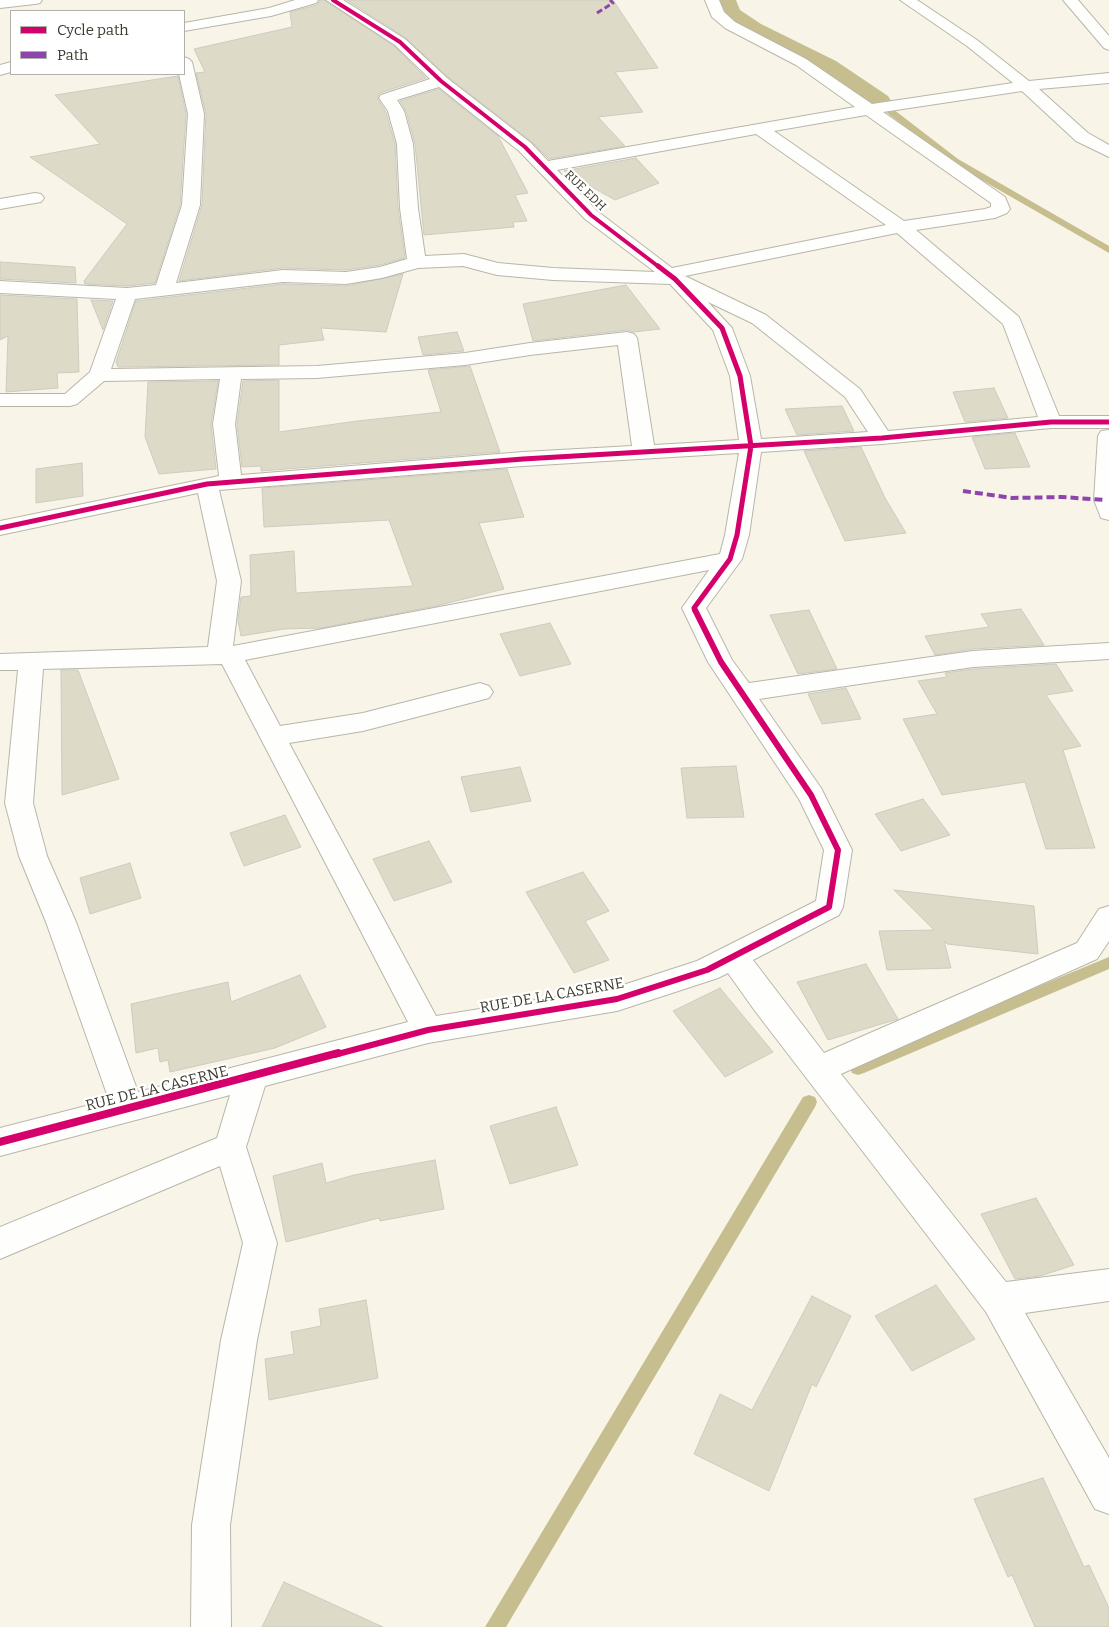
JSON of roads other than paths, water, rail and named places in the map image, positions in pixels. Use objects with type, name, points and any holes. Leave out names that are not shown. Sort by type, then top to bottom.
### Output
[{"type":"street","points":[[0,4],[35,0]]},
{"type":"street","points":[[256,0],[271,12]]},
{"type":"street","points":[[185,27],[271,12],[311,0]]},
{"type":"street","name":"RUE EDH","points":[[333,0],[400,42],[441,81],[525,147],[591,215],[672,276],[722,328],[740,376],[751,446]]},
{"type":"street","points":[[0,287],[126,294],[283,276],[346,278],[382,272],[417,262],[464,260],[497,269],[553,274],[672,276],[901,227],[989,214],[1001,209],[998,201],[801,62],[730,25],[716,14],[712,0]]},
{"type":"street","points":[[906,0],[972,43],[1011,73],[1082,138],[1109,152]]},
{"type":"street","points":[[1070,0],[1109,45]]},
{"type":"street","points":[[164,289],[191,206],[196,114],[185,66]]},
{"type":"street","points":[[545,167],[868,110],[1024,86],[1109,78]]},
{"type":"street","points":[[417,262],[409,208],[405,144],[396,111],[387,98],[441,81]]},
{"type":"street","points":[[761,130],[901,227],[1012,321],[1051,422]]},
{"type":"street","points":[[0,204],[35,198]]},
{"type":"street","points":[[672,276],[759,320],[853,393],[882,438]]},
{"type":"street","points":[[0,400],[70,400],[99,375],[126,294]]},
{"type":"street","points":[[99,375],[317,372],[465,359],[530,349],[627,338],[644,453]]},
{"type":"street","points":[[230,483],[224,424],[231,374]]},
{"type":"street","points":[[0,528],[207,484],[523,459],[882,438],[1051,422],[1109,422]]},
{"type":"street","points":[[1109,436],[1106,500],[1109,513]]},
{"type":"street","name":"RUE DE LA CASERNE","points":[[0,1142],[428,1030],[617,999],[720,963],[829,907],[838,850],[811,795],[720,662],[694,608],[730,559],[737,536],[751,446]]},
{"type":"street","points":[[207,484],[229,581],[224,656],[273,736],[428,1030]]},
{"type":"street","points":[[0,662],[224,656],[730,559]]},
{"type":"street","points":[[742,693],[973,659],[1109,651]]},
{"type":"street","points":[[31,661],[19,803],[33,856],[61,922],[128,1109]]},
{"type":"street","points":[[273,736],[363,722],[480,692]]},
{"type":"street","points":[[819,1070],[1087,951],[1109,917]]},
{"type":"street","points":[[720,963],[819,1070],[998,1300],[1109,1495]]},
{"type":"street","points":[[211,1627],[211,1525],[240,1340],[260,1243],[230,1147],[252,1077]]},
{"type":"street","points":[[0,1243],[230,1147]]},
{"type":"street","points":[[998,1300],[1109,1285]]},
{"type":"waterway","points":[[723,0],[729,14],[752,30],[826,67],[878,102]]},
{"type":"waterway","points":[[890,111],[955,161],[1109,250]]},
{"type":"waterway","points":[[858,1068],[1109,963]]},
{"type":"waterway","points":[[495,1627],[809,1102]]}]
